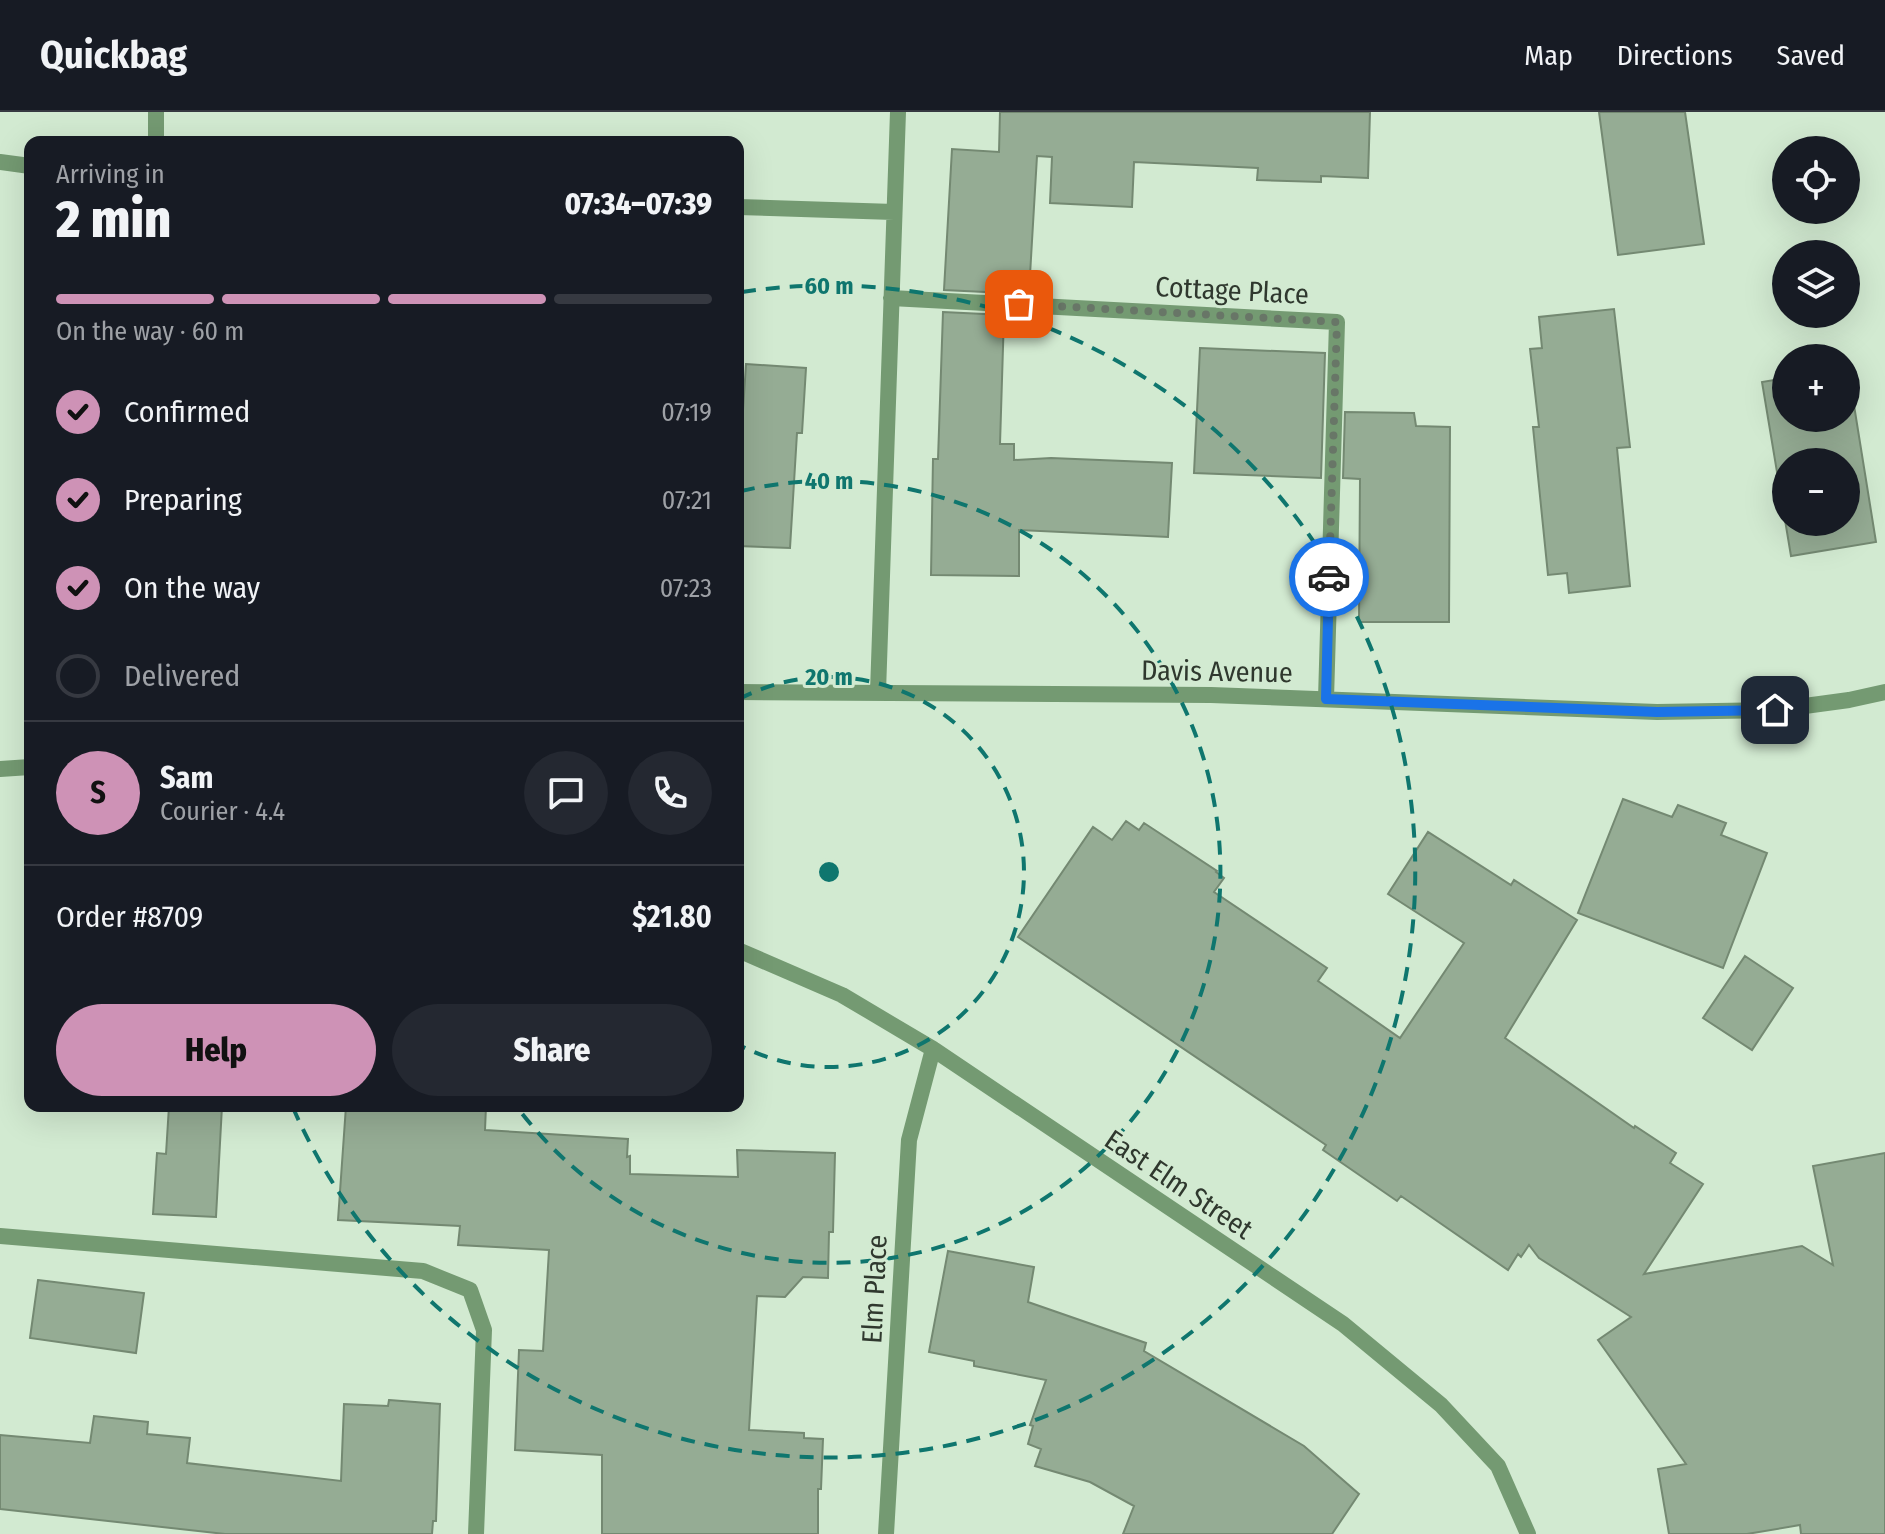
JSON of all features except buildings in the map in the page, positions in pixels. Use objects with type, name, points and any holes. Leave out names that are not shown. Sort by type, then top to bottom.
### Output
[{"type":"street","points":[[156,112],[156,136]]},
{"type":"street","points":[[878,692],[898,112]]},
{"type":"street","points":[[0,162],[24,165]]},
{"type":"street","points":[[744,207],[894,212]]},
{"type":"street","name":"Cottage Place","points":[[891,298],[1337,322],[1326,699]]},
{"type":"street","name":"Davis Avenue","points":[[744,692],[1211,695],[1657,712],[1775,710],[1885,692]]},
{"type":"street","points":[[0,769],[24,767]]},
{"type":"street","name":"East Elm Street","points":[[744,953],[842,995],[933,1049],[1343,1324],[1441,1405],[1498,1466],[1528,1534]]},
{"type":"street","name":"Elm Place","points":[[886,1534],[909,1140],[933,1049]]},
{"type":"street","points":[[0,1236],[423,1271],[470,1290],[484,1330],[476,1534]]},
{"type":"way so far","points":[[1019,304],[1337,322],[1329,577]]},
{"type":"route","points":[[1329,577],[1326,699],[1657,712],[1775,710]]}]
